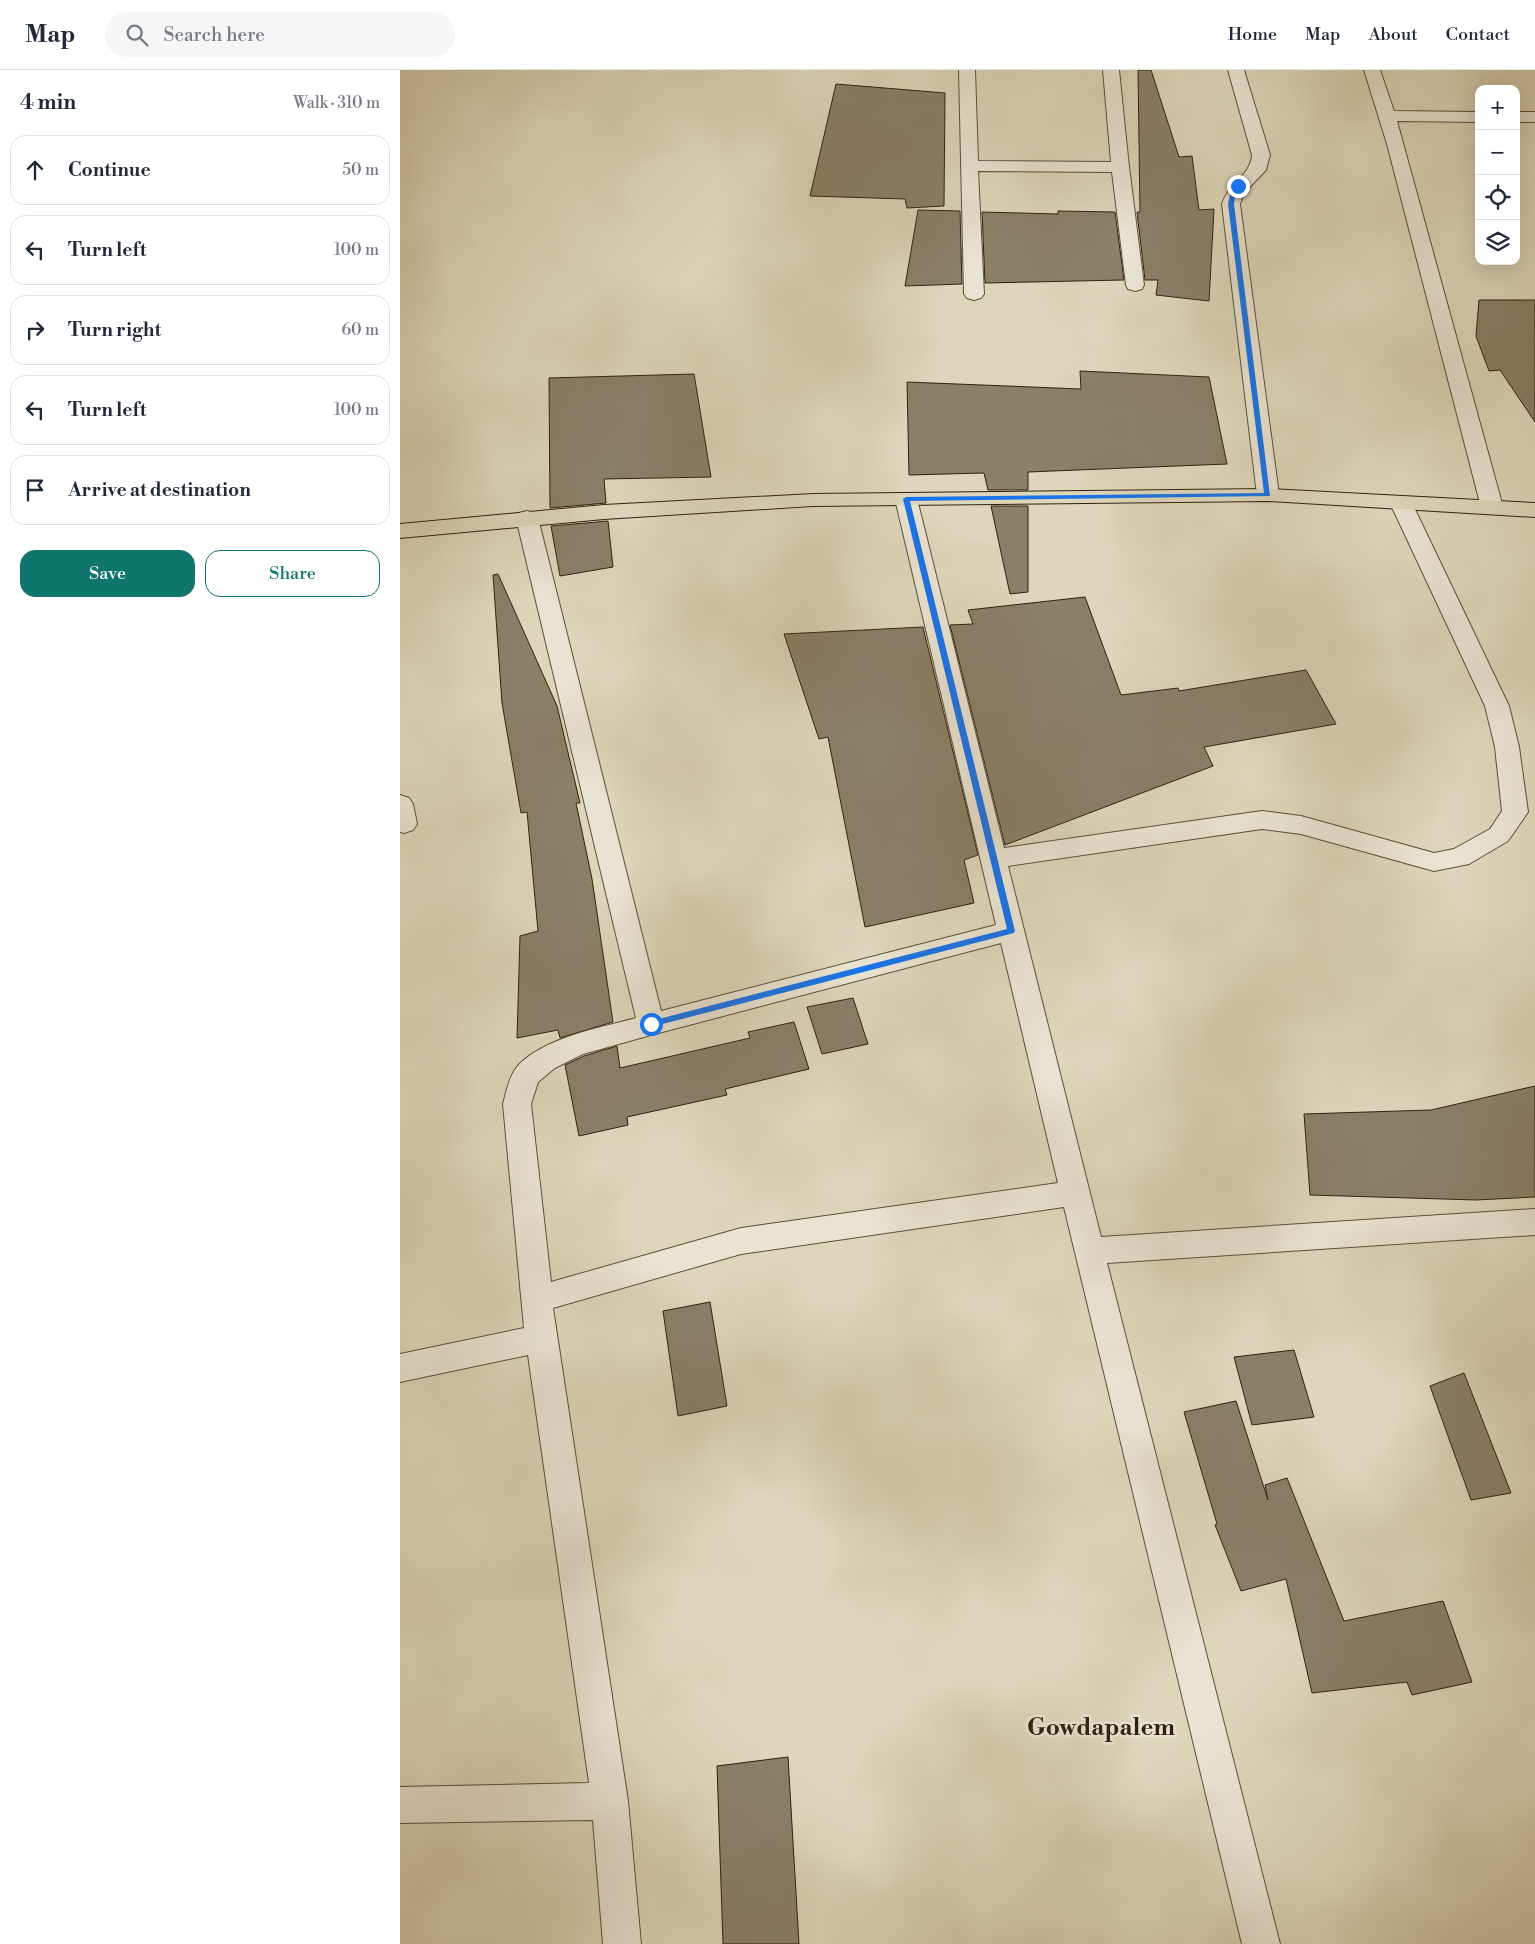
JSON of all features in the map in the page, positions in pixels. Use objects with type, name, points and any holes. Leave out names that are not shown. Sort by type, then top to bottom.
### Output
[{"type":"main road","points":[[400,531],[604,512],[793,501],[1268,495],[1535,510]]},
{"type":"street","points":[[968,70],[969,166],[974,294]]},
{"type":"street","points":[[1111,70],[1120,167],[1135,285]]},
{"type":"street","points":[[1236,70],[1261,155],[1261,164],[1256,174],[1238,186],[1232,195],[1231,204],[1268,495]]},
{"type":"street","points":[[1372,70],[1492,508]]},
{"type":"street","points":[[1386,116],[1475,117]]},
{"type":"street","points":[[1520,117],[1535,117]]},
{"type":"street","points":[[969,166],[1120,167]]},
{"type":"street","points":[[906,499],[1153,1513],[1261,1944]]},
{"type":"street","points":[[994,859],[1262,820],[1301,825],[1434,862],[1460,857],[1499,836],[1515,812],[1508,748],[1497,706],[1401,503]]},
{"type":"street","points":[[527,518],[651,1024]]},
{"type":"street","points":[[622,1944],[610,1801],[536,1300],[517,1104],[526,1076],[545,1060],[575,1046],[651,1024],[1011,931]]},
{"type":"street","points":[[536,1300],[741,1240],[1076,1193]]},
{"type":"street","points":[[1090,1251],[1535,1222]]},
{"type":"street","points":[[400,1368],[541,1338]]},
{"type":"street","points":[[400,1805],[610,1801]]},
{"type":"building","points":[[1138,70],[1151,70],[1179,157],[1192,156],[1199,210],[1214,209],[1209,301],[1156,295],[1158,280],[1145,280],[1137,212],[1140,212]]},
{"type":"building","points":[[836,84],[945,93],[944,206],[907,208],[905,199],[810,196]]},
{"type":"building","points":[[918,210],[960,211],[962,284],[905,286]]},
{"type":"building","points":[[1058,211],[1115,212],[1124,280],[985,283],[982,212],[1058,214]]},
{"type":"building","points":[[1479,300],[1535,300],[1535,422],[1500,370],[1489,371],[1476,336]]},
{"type":"building","points":[[1080,371],[1209,377],[1227,464],[1028,472],[1028,490],[988,490],[984,473],[909,475],[907,382],[1081,389]]},
{"type":"building","points":[[694,374],[711,477],[604,479],[606,503],[550,508],[549,378]]},
{"type":"building","points":[[991,506],[1028,506],[1028,592],[1010,594]]},
{"type":"building","points":[[608,521],[613,567],[560,576],[551,526]]},
{"type":"building","points":[[498,574],[557,706],[580,803],[576,803],[592,879],[613,1022],[560,1038],[558,1030],[517,1038],[520,936],[538,931],[527,812],[521,813],[502,703],[493,575]]},
{"type":"building","points":[[1085,597],[1121,695],[1178,688],[1179,691],[1306,670],[1336,724],[1204,747],[1213,766],[1005,845],[950,625],[973,624],[968,610]]},
{"type":"building","points":[[923,627],[978,855],[964,860],[974,903],[865,927],[828,737],[819,739],[784,634]]},
{"type":"building","points":[[853,998],[868,1044],[822,1054],[807,1007]]},
{"type":"building","points":[[794,1022],[809,1069],[725,1089],[727,1095],[627,1117],[628,1125],[579,1136],[565,1065],[584,1056],[617,1046],[620,1068],[750,1038],[748,1032]]},
{"type":"building","points":[[1535,1086],[1535,1197],[1476,1200],[1310,1195],[1304,1114],[1431,1110]]},
{"type":"building","points":[[710,1302],[727,1406],[678,1416],[663,1311]]},
{"type":"building","points":[[1294,1350],[1314,1417],[1252,1425],[1234,1357]]},
{"type":"building","points":[[1464,1373],[1511,1493],[1471,1500],[1430,1386]]},
{"type":"building","points":[[1236,1401],[1268,1500],[1265,1485],[1287,1478],[1344,1621],[1443,1601],[1472,1682],[1412,1695],[1407,1682],[1312,1693],[1286,1579],[1241,1591],[1215,1525],[1217,1524],[1184,1412]]},
{"type":"building","points":[[788,1757],[799,1944],[723,1944],[717,1766]]},
{"type":"district","name":"Gowdapalem","points":[[1101,1727]]},
{"type":"route","points":[[651,1024],[1011,931],[906,499],[1268,495],[1231,204],[1232,195],[1238,186]]}]
